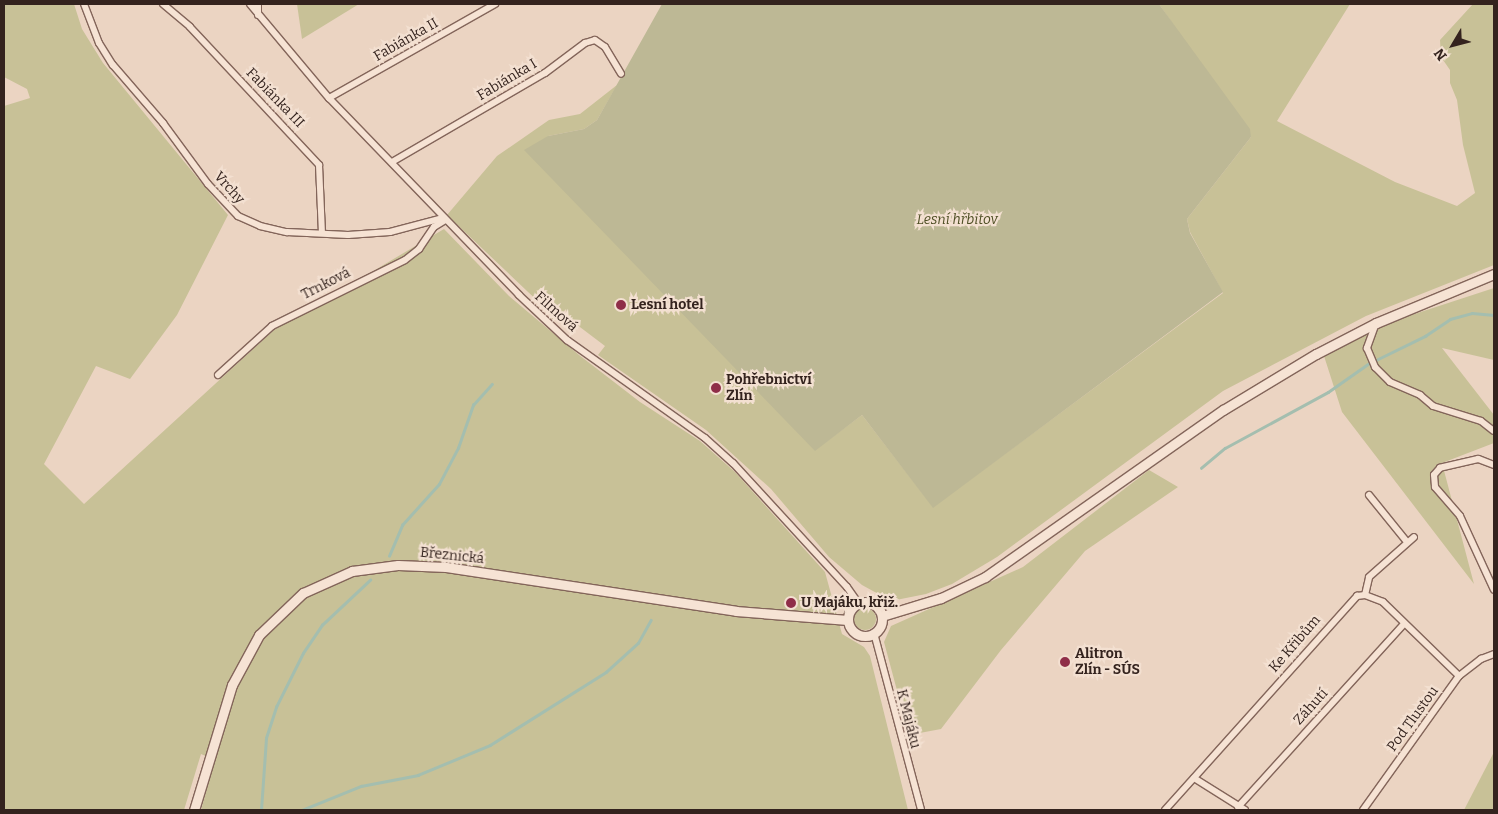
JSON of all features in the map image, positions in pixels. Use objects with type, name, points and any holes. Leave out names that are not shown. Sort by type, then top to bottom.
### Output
[{"type":"main road","points":[[882,616],[934,601],[985,577],[1261,385],[1376,323],[1494,274]]},
{"type":"main road","name":"Březnická","points":[[194,810],[232,685],[259,635],[303,593],[352,571],[398,565],[446,567],[736,611],[848,620]]},
{"type":"main road","points":[[858,603],[872,603],[882,616],[881,624],[874,633],[857,633],[848,620],[850,611],[858,603]]},
{"type":"street","name":"Vrchy","points":[[84,4],[99,43],[113,65],[163,123],[227,207],[238,216],[260,226],[287,232],[322,233],[390,232],[444,219]]},
{"type":"street","name":"Fabiánka III","points":[[163,4],[190,27],[319,165],[322,233]]},
{"type":"street","name":"Filmová","points":[[250,4],[329,98],[392,162],[444,219],[567,340],[705,438],[733,463],[847,586],[858,603]]},
{"type":"street","points":[[258,4],[258,15]]},
{"type":"street","name":"Fabiánka II","points":[[329,98],[495,4]]},
{"type":"street","name":"Fabiánka I","points":[[392,162],[545,73],[585,43],[595,40],[605,47],[621,74]]},
{"type":"street","name":"Trnková","points":[[218,375],[272,326],[405,260],[419,250],[434,227],[444,219]]},
{"type":"street","points":[[1376,323],[1367,348],[1375,367],[1390,382],[1420,395],[1433,406],[1481,421],[1494,431]]},
{"type":"street","points":[[1494,465],[1478,459],[1440,468],[1434,474],[1435,487],[1460,516],[1494,590]]},
{"type":"street","points":[[1369,495],[1407,542]]},
{"type":"street","points":[[1414,536],[1369,577],[1365,595],[1383,602],[1403,625],[1459,676]]},
{"type":"street","name":"Ke Křibům","points":[[1166,810],[1351,600],[1365,595]]},
{"type":"street","name":"Záhutí","points":[[1238,807],[1403,625]]},
{"type":"street","name":"K Majáku","points":[[874,633],[920,810]]},
{"type":"street","name":"Pod Tlustou","points":[[1363,810],[1459,676],[1481,658],[1494,654]]},
{"type":"street","points":[[1194,778],[1245,810]]},
{"type":"shaded area","points":[[4,4],[74,4],[82,29],[103,63],[228,215],[177,315],[130,379],[96,366],[44,464],[84,504],[274,330],[444,229],[509,296],[579,355],[640,402],[700,441],[735,472],[825,572],[842,634],[864,647],[870,656],[908,810],[201,810],[215,760],[201,754],[184,810],[4,810],[4,106],[30,98],[27,89],[4,77]]},
{"type":"shaded area","points":[[297,4],[359,4],[302,39]]},
{"type":"shaded area","points":[[1159,4],[1350,4],[1277,121],[1395,182],[1457,206],[1475,193],[1463,145],[1457,100],[1450,83],[1450,70],[1441,57],[1440,40],[1473,4],[1494,4],[1494,265],[1366,316],[1223,391],[997,557],[952,584],[926,594],[891,601],[862,585],[829,557],[771,489],[706,430],[598,355],[605,346],[568,318],[566,309],[558,318],[552,319],[546,309],[447,215],[497,156],[549,120],[580,114],[617,85],[597,120],[584,129],[548,136],[726,358],[815,450],[862,415],[933,507],[1223,293],[1190,232],[1187,219],[1251,137]]},
{"type":"shaded area","points":[[1494,288],[1494,360],[1442,348],[1494,415],[1494,443],[1442,463],[1474,584],[1342,412],[1324,356],[1384,324]]},
{"type":"shaded area","points":[[1149,470],[1178,487],[1085,551],[1001,650],[941,729],[909,735],[884,642],[891,626],[1023,567]]},
{"type":"shaded area","points":[[861,608],[869,608],[876,615],[876,623],[869,630],[861,630],[854,623],[854,615]]},
{"type":"shaded area","points":[[1494,752],[1494,810],[1464,810]]},
{"type":"green space","name":"Lesní hřbitov","points":[[662,4],[1159,4],[1250,129],[1251,137],[1187,219],[1190,233],[1223,292],[933,508],[862,415],[815,451],[524,150],[548,136],[584,129],[597,120]]},
{"type":"waterway","points":[[1376,360],[1425,336],[1450,319],[1472,313],[1494,315]]},
{"type":"waterway","points":[[1201,468],[1225,448],[1328,392],[1368,364]]},
{"type":"waterway","points":[[389,556],[402,525],[439,484],[458,448],[473,405],[492,384]]},
{"type":"waterway","points":[[261,810],[266,738],[276,707],[303,653],[322,625],[370,580]]},
{"type":"waterway","points":[[302,810],[361,786],[418,775],[490,745],[606,672],[638,643],[651,620]]},
{"type":"place","name":"Lesní hotel","points":[[621,305]]},
{"type":"place","name":"Pohřebnictví Zlín","points":[[716,388]]},
{"type":"place","name":"U Majáku, křiž.","points":[[791,603]]},
{"type":"place","name":"Alitron Zlín - SÚS","points":[[1065,662]]}]
